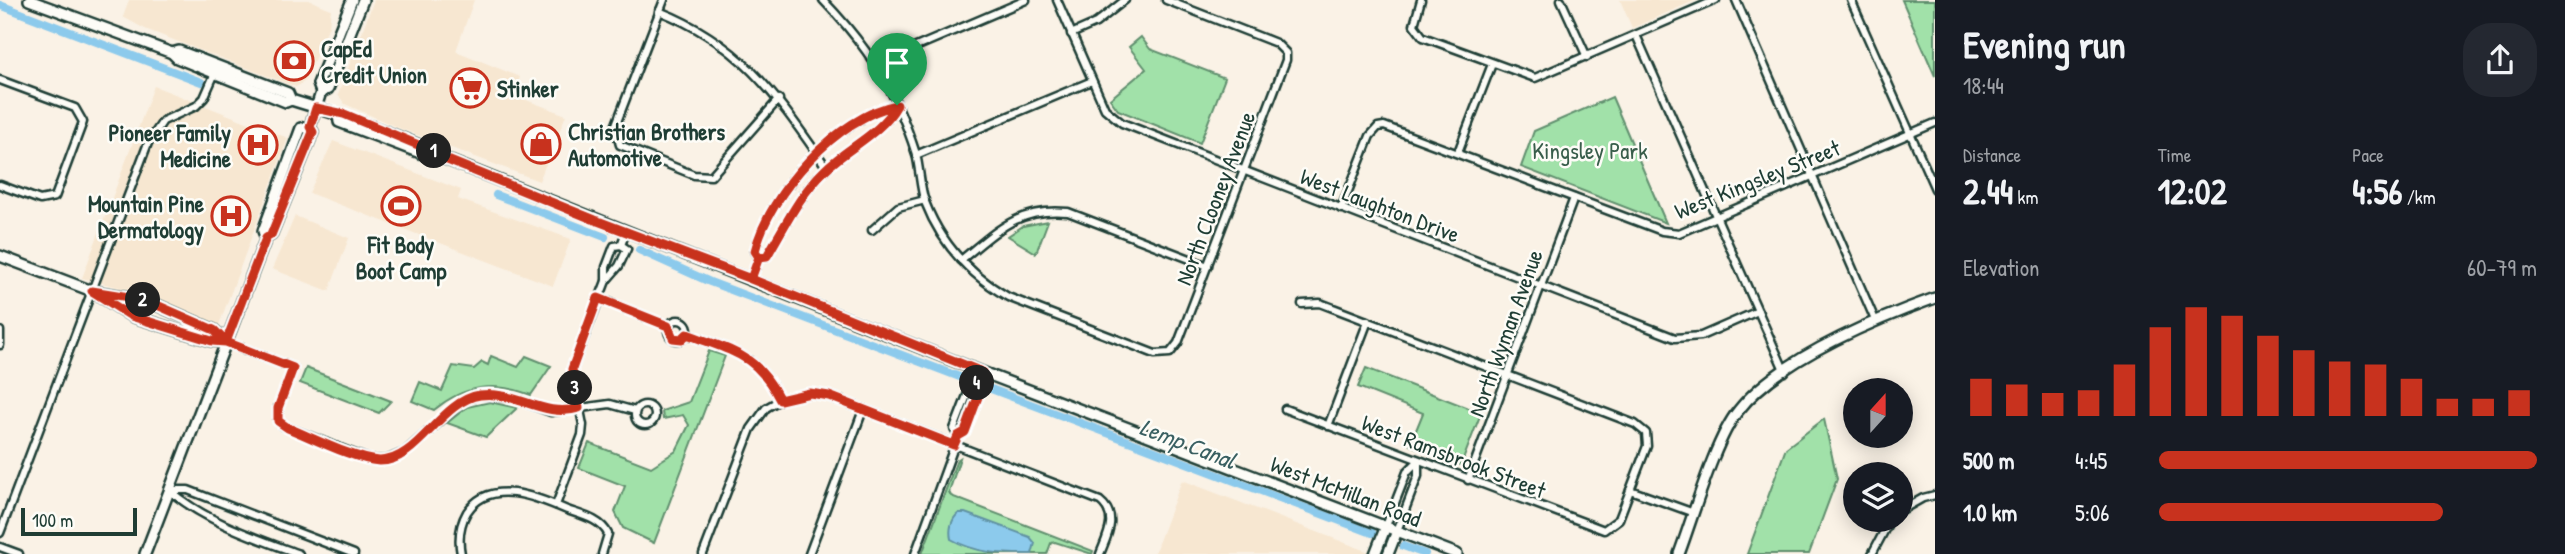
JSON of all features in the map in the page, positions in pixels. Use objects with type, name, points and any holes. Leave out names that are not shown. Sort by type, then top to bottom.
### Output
[{"type":"main road","name":"West McMillan Road","points":[[29,0],[172,53],[177,58],[286,102],[291,100],[390,132],[435,152],[440,157],[626,232],[1457,554]]},
{"type":"main road","points":[[145,554],[266,238],[262,232],[301,128],[310,127],[321,92],[318,84],[325,61],[352,0]]},
{"type":"main road","points":[[321,92],[328,89],[363,0]]},
{"type":"main road","name":"West McMillan Road","points":[[172,53],[179,51],[288,93],[291,100]]},
{"type":"main road","points":[[0,256],[92,291],[135,298],[157,305],[214,330],[226,342]]},
{"type":"main road","points":[[92,291],[131,316],[212,341],[226,342]]},
{"type":"main road","points":[[1679,554],[1724,437],[1737,412],[1785,372],[1875,320],[1935,298]]},
{"type":"main road","points":[[1375,554],[1386,526]]},
{"type":"main road","points":[[1388,554],[1397,531]]},
{"type":"street","points":[[664,0],[615,127],[616,141],[625,149],[694,175],[711,176],[779,99]]},
{"type":"street","points":[[823,0],[847,25],[876,64],[897,105],[916,155],[925,200],[945,239],[961,260],[1014,219],[1031,212],[1050,210],[1068,212],[1208,266]]},
{"type":"street","points":[[876,64],[1026,0]]},
{"type":"street","name":"West Laughton Drive","points":[[1056,0],[1111,117],[1675,338],[1686,340],[1701,336],[1758,311]]},
{"type":"street","points":[[1071,34],[1097,23],[1125,0]]},
{"type":"street","name":"North Clooney Avenue","points":[[961,260],[982,280],[1008,297],[1155,354],[1170,353],[1178,343],[1285,67],[1286,53],[1276,43],[1166,0]]},
{"type":"street","points":[[1421,0],[1415,19],[1416,30],[1423,37],[1535,78],[1716,0]]},
{"type":"street","points":[[1562,0],[1587,57]]},
{"type":"street","points":[[1736,0],[1875,320]]},
{"type":"street","points":[[1851,0],[1935,189]]},
{"type":"street","points":[[659,11],[683,20],[726,46],[755,72],[779,99],[827,168]]},
{"type":"street","points":[[1636,35],[1785,372]]},
{"type":"street","points":[[1458,152],[1492,64]]},
{"type":"street","points":[[0,533],[156,129],[163,121],[196,106],[204,99],[215,73]]},
{"type":"street","points":[[0,80],[75,108],[82,117],[83,127],[58,192],[51,200],[40,200],[0,185]]},
{"type":"street","points":[[916,155],[1092,81]]},
{"type":"street","points":[[759,257],[755,251],[758,238],[792,181],[817,154],[855,122],[878,108],[897,105]]},
{"type":"street","points":[[759,257],[767,256],[789,215],[827,168],[887,123],[897,105]]},
{"type":"street","name":"West Kingsley Street","points":[[1341,209],[1370,136],[1378,127],[1390,126],[1662,231],[1679,233],[1935,123]]},
{"type":"street","name":"North Wyman Avenue","points":[[1468,480],[1574,198]]},
{"type":"street","points":[[872,230],[898,207],[925,200]]},
{"type":"street","points":[[621,244],[626,232]]},
{"type":"street","points":[[606,281],[606,267],[614,246],[621,244]]},
{"type":"street","points":[[556,505],[582,435],[572,369],[606,281],[620,267],[627,249],[621,244]]},
{"type":"street","points":[[751,279],[759,257]]},
{"type":"street","points":[[598,298],[668,326],[673,338],[682,339],[687,334],[688,327],[682,320],[672,321],[668,326]]},
{"type":"street","points":[[1303,304],[1320,303],[1635,424],[1646,433],[1647,446],[1630,490],[1694,514]]},
{"type":"street","points":[[1328,426],[1368,321]]},
{"type":"street","points":[[0,345],[1,331]]},
{"type":"street","points":[[687,334],[752,360],[768,376],[780,400]]},
{"type":"street","points":[[226,342],[293,368],[278,408],[278,421],[288,428],[371,460],[386,460],[405,452],[463,401],[479,395],[513,398],[551,412],[610,404],[635,411]]},
{"type":"street","points":[[915,554],[958,436],[954,429],[971,385],[976,385],[982,372]]},
{"type":"street","points":[[703,554],[751,429],[766,408],[780,400],[810,393],[829,396],[1100,501],[1110,513],[1111,525],[1100,554]]},
{"type":"street","name":"West Ramsbrook Street","points":[[1285,409],[1596,529],[1610,529],[1619,519],[1630,490]]},
{"type":"street","points":[[809,554],[863,410]]},
{"type":"street","points":[[1386,526],[1407,472],[1418,461]]},
{"type":"street","points":[[1397,531],[1418,476],[1418,461]]},
{"type":"street","points":[[169,490],[184,503],[197,508],[219,523],[299,554]]},
{"type":"street","points":[[169,490],[188,490],[355,554]]},
{"type":"street","points":[[461,554],[462,521],[471,507],[496,493],[523,494],[597,522],[605,529],[607,540],[602,554]]},
{"type":"street","points":[[1913,504],[1935,495]]},
{"type":"street","points":[[1872,554],[1884,532]]},
{"type":"street","points":[[0,547],[19,554]]},
{"type":"shaded area","points":[[129,0],[309,0],[331,9],[329,26],[305,81],[296,87],[145,29],[123,17]]},
{"type":"shaded area","points":[[374,0],[474,0],[456,51],[520,77],[513,95],[566,115],[539,181],[401,129],[345,104],[338,95]]},
{"type":"shaded area","points":[[1620,0],[1696,0],[1632,28]]},
{"type":"shaded area","points":[[154,86],[288,138],[219,325],[152,296],[82,278]]},
{"type":"shaded area","points":[[333,141],[461,190],[458,199],[571,239],[553,286],[309,193]]},
{"type":"shaded area","points":[[295,216],[349,238],[329,291],[272,269]]},
{"type":"shaded area","points":[[1182,480],[1369,552],[1154,554]]},
{"type":"green space","points":[[1902,0],[1935,0],[1935,76]]},
{"type":"green space","points":[[1141,37],[1150,49],[1225,78],[1200,143],[1118,110],[1110,99],[1146,69],[1129,47]]},
{"type":"green space","name":"Kingsley Park","points":[[1612,97],[1666,223],[1521,167],[1534,131]]},
{"type":"green space","points":[[1048,221],[1036,253],[1008,236],[1023,226]]},
{"type":"green space","points":[[709,351],[725,356],[654,543],[623,528],[615,512],[625,486],[579,468],[589,443],[651,467],[676,451],[689,425],[683,415],[663,419],[662,411],[689,402]]},
{"type":"green space","points":[[491,356],[518,367],[526,356],[551,366],[531,395],[504,388],[480,388],[457,395],[434,410],[412,401],[420,382],[442,391],[453,366],[474,369],[482,362],[488,365]]},
{"type":"green space","points":[[306,368],[391,401],[379,413],[300,383]]},
{"type":"green space","points":[[1366,368],[1481,413],[1461,465],[1410,445],[1423,413],[1358,387]]},
{"type":"green space","points":[[490,402],[517,408],[486,437],[447,423],[467,407]]},
{"type":"green space","points":[[1824,419],[1837,479],[1809,554],[1747,554],[1786,448]]},
{"type":"green space","points":[[960,458],[949,492],[951,496],[1093,551],[1092,554],[1055,542],[1051,543],[1047,554],[922,554]]},
{"type":"water","points":[[959,513],[1030,537],[1035,543],[1032,554],[980,550],[951,539],[951,525]]},
{"type":"waterway","name":"Lemp Canal","points":[[0,5],[201,82]]},
{"type":"waterway","name":"Lemp Canal","points":[[496,195],[605,237]]},
{"type":"waterway","name":"Lemp Canal","points":[[639,250],[710,282],[965,379]]},
{"type":"waterway","name":"Lemp Canal","points":[[991,389],[1372,533]]},
{"type":"waterway","name":"Lemp Canal","points":[[1403,546],[1425,554]]},
{"type":"place","name":"CapEd Credit Union","points":[[294,61]]},
{"type":"place","name":"Stinker","points":[[470,88]]},
{"type":"place","name":"Christian Brothers Automotive","points":[[541,144]]},
{"type":"place","name":"Pioneer Family Medicine","points":[[258,145]]},
{"type":"place","name":"Fit Body Boot Camp","points":[[401,206]]},
{"type":"place","name":"Mountain Pine Dermatology","points":[[231,216]]},
{"type":"route","points":[[897,105],[878,108],[855,122],[817,154],[792,181],[758,238],[755,251],[759,257],[757,264],[751,279],[982,372],[976,385],[981,389],[965,432],[958,436],[954,445],[829,396],[810,393],[780,400],[768,376],[752,360],[687,334],[676,340],[668,333],[668,326],[598,298],[572,369],[579,408],[551,412],[513,398],[496,394],[479,395],[463,401],[449,411],[397,457],[371,460],[288,428],[278,421],[278,408],[293,368],[226,342],[214,330],[157,305],[135,298],[92,291],[114,307],[152,324],[212,341],[226,342],[266,238],[271,235],[302,163],[313,132],[310,127],[316,108],[338,115],[344,114],[435,152],[440,157],[595,220],[751,279],[759,257],[767,256],[789,215],[815,180],[850,148],[887,123],[897,105]]}]
